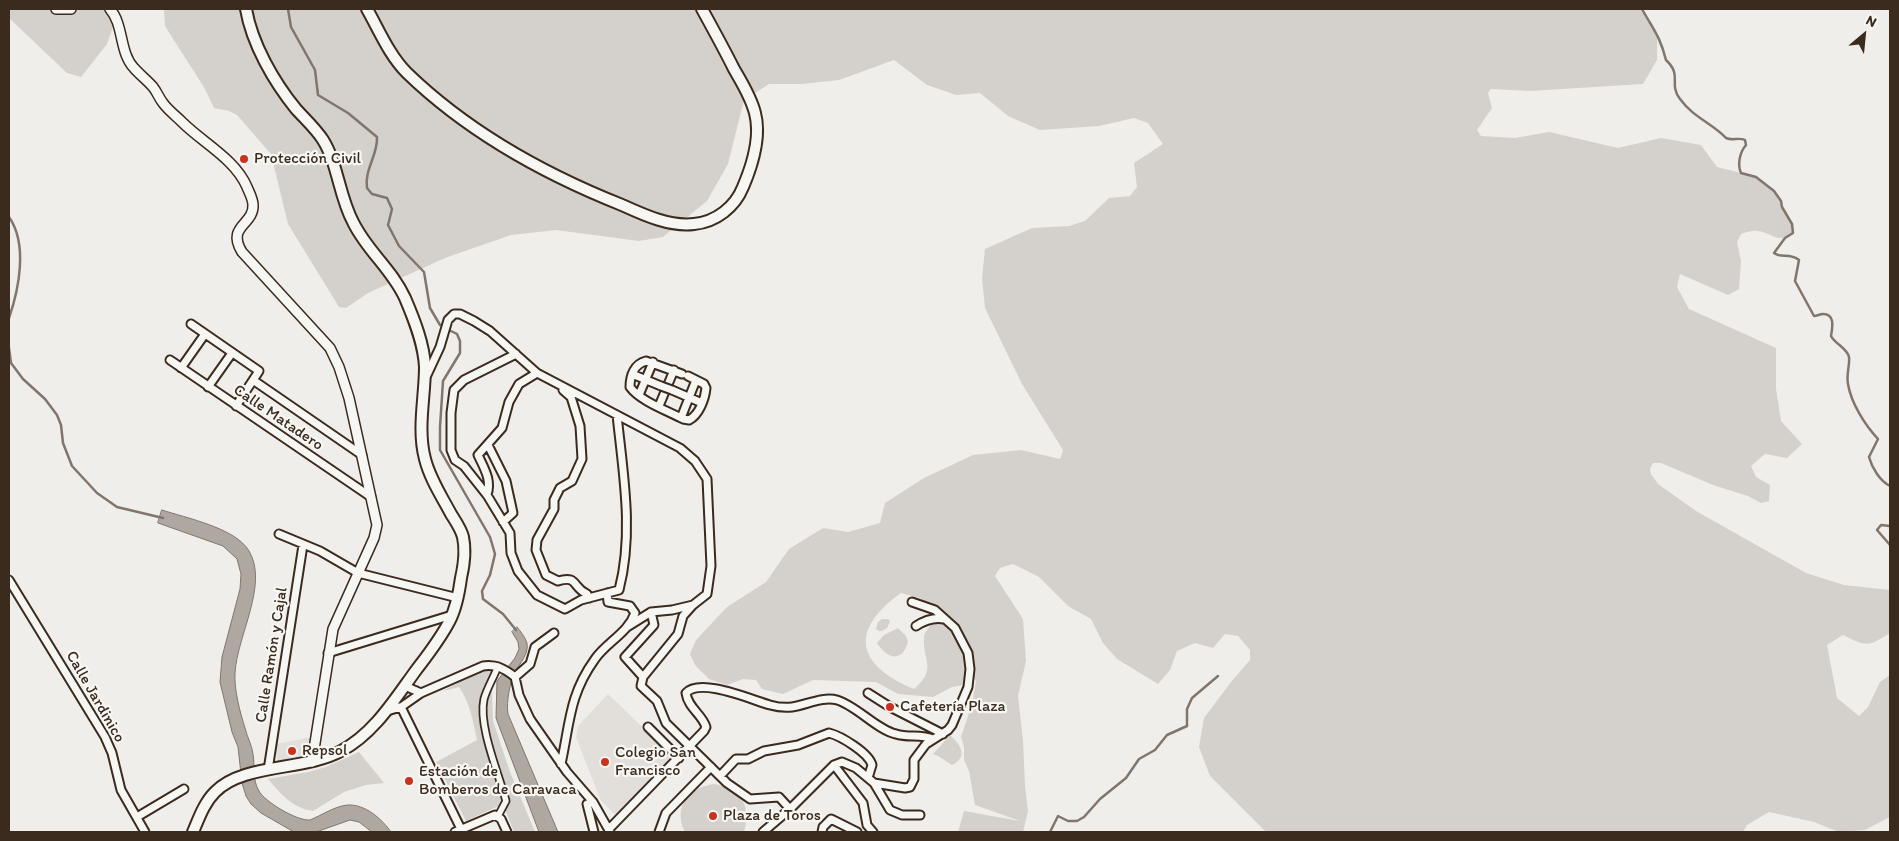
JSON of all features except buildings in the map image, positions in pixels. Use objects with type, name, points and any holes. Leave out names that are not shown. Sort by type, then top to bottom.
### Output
[{"type":"main road","points":[[193,832],[212,795],[223,785],[234,779],[331,756],[351,745],[399,702],[406,687],[440,637],[452,615],[458,598],[464,564],[464,546],[459,529],[436,486],[426,462],[421,434],[425,366],[421,344],[413,319],[391,272],[370,249],[355,227],[341,196],[322,138],[295,108],[273,75],[254,36],[246,9]]},
{"type":"main road","points":[[367,9],[401,66],[422,87],[485,135],[535,165],[612,202],[664,221],[693,224],[713,219],[726,211],[736,201],[746,178],[757,134],[756,115],[750,100],[702,9]]},
{"type":"street","points":[[56,9],[71,9]]},
{"type":"street","points":[[110,9],[116,18],[127,59],[134,68],[155,89],[168,109],[234,167],[243,179],[254,207],[238,230],[236,236],[238,246],[333,352],[349,398],[376,519],[376,530],[336,621],[328,653],[312,762]]},
{"type":"street","points":[[424,383],[440,347],[448,320],[454,314],[460,314],[490,331],[537,373],[680,448],[695,461],[707,479],[711,566],[707,594],[683,616],[678,634],[643,677],[641,686],[657,702],[666,723],[720,776],[746,797],[756,799],[779,797],[790,809]]},
{"type":"street","points":[[191,324],[259,372],[236,406]]},
{"type":"street","points":[[181,368],[204,334]]},
{"type":"street","points":[[208,387],[232,353]]},
{"type":"street","points":[[516,354],[464,380],[456,387],[452,395],[450,443],[452,455],[455,460],[464,466],[487,494],[510,533],[511,553],[518,571],[537,594],[565,609],[581,600],[620,590],[625,567],[627,540],[624,479],[617,415]]},
{"type":"street","name":"Calle Matadero","points":[[170,360],[370,497]]},
{"type":"street","points":[[640,362],[653,362],[674,370],[704,384],[706,388],[702,403],[694,417],[689,420],[681,418],[639,395],[630,387],[632,374],[640,362]]},
{"type":"street","points":[[639,395],[653,362]]},
{"type":"street","points":[[659,406],[674,370]]},
{"type":"street","points":[[487,494],[490,487],[488,476],[478,455],[502,428],[509,402],[519,384],[537,373]]},
{"type":"street","points":[[632,374],[702,403]]},
{"type":"street","points":[[253,380],[362,455]]},
{"type":"street","points":[[681,418],[696,380]]},
{"type":"street","points":[[556,383],[571,397],[580,426],[582,459],[572,481],[560,488],[554,500],[554,509],[537,540],[536,550],[546,575],[558,582],[567,579],[573,580],[589,598]]},
{"type":"street","points":[[488,444],[506,481],[513,514],[503,522]]},
{"type":"street","points":[[279,534],[320,551],[358,573],[458,598]]},
{"type":"street","name":"Calle Ramón y Cajal","points":[[265,771],[303,545]]},
{"type":"street","name":"Calle Jardinico","points":[[9,580],[105,736],[112,753],[121,790],[145,832]]},
{"type":"street","points":[[561,764],[569,714],[580,682],[596,657],[634,618],[634,610],[624,604],[608,602],[607,593]]},
{"type":"street","points":[[871,781],[905,788],[910,787],[914,779],[914,760],[926,744],[943,734],[952,725],[968,687],[970,669],[968,653],[955,628],[935,610],[912,602]]},
{"type":"street","points":[[627,627],[651,612],[693,605]]},
{"type":"street","points":[[643,677],[625,657],[654,625],[651,612]]},
{"type":"street","points":[[328,653],[452,615]]},
{"type":"street","points":[[916,626],[928,619],[946,620]]},
{"type":"street","points":[[515,676],[530,664],[535,646],[554,633]]},
{"type":"street","points":[[502,668],[484,700],[485,724],[488,738],[506,801],[498,816],[458,831],[399,702],[410,700],[421,693],[483,666],[502,668],[515,676],[524,708],[561,764],[593,802],[609,831],[690,747],[706,727],[705,722],[693,710],[687,698],[686,693],[689,689],[723,690],[782,708],[836,700],[870,718],[885,730],[896,734],[921,735],[934,739]]},
{"type":"street","points":[[406,687],[421,693]]},
{"type":"street","points":[[406,687],[411,693],[410,700]]},
{"type":"street","points":[[868,693],[890,707],[943,734]]},
{"type":"street","points":[[648,727],[679,758]]},
{"type":"street","points":[[720,776],[736,759],[748,759],[764,752],[798,745],[829,733],[846,741],[869,758],[872,765],[871,781]]},
{"type":"street","points":[[763,832],[790,809],[838,762],[846,763],[856,768],[871,781],[890,810],[902,815],[920,815]]},
{"type":"street","points":[[834,765],[863,802],[868,825],[873,832]]},
{"type":"street","points":[[659,832],[666,813],[711,766]]},
{"type":"street","points":[[138,817],[184,789]]},
{"type":"street","points":[[593,802],[588,804],[594,832]]},
{"type":"street","points":[[498,816],[507,832]]},
{"type":"street","points":[[822,832],[823,827],[831,819],[857,832]]},
{"type":"shaded area","points":[[9,9],[109,9],[114,24],[107,44],[81,77],[67,73],[9,18]]},
{"type":"shaded area","points":[[164,9],[1642,9],[1657,33],[1657,60],[1643,84],[1530,91],[1491,89],[1488,93],[1492,108],[1477,130],[1481,136],[1515,138],[1549,132],[1618,148],[1661,138],[1701,145],[1717,167],[1762,181],[1776,193],[1781,201],[1784,212],[1792,226],[1793,233],[1782,238],[1755,231],[1741,234],[1737,242],[1741,261],[1739,289],[1728,295],[1680,274],[1677,287],[1689,309],[1776,348],[1776,389],[1781,421],[1802,444],[1787,458],[1765,454],[1751,466],[1756,477],[1770,485],[1769,501],[1761,503],[1748,496],[1713,485],[1661,463],[1653,463],[1650,469],[1658,484],[1696,511],[1806,573],[1844,585],[1890,590],[1890,633],[1877,641],[1867,644],[1857,642],[1843,635],[1827,645],[1837,698],[1859,716],[1868,707],[1880,682],[1890,675],[1890,817],[1865,830],[1839,832],[1814,822],[1769,812],[1747,825],[1743,832],[1266,832],[1210,776],[1199,747],[1204,718],[1250,660],[1250,650],[1238,636],[1225,634],[1213,648],[1195,643],[1177,651],[1170,670],[1158,684],[1117,659],[1103,643],[1091,619],[1068,606],[1039,577],[1013,564],[1000,568],[995,576],[1023,619],[1026,661],[1018,696],[1028,811],[1023,832],[958,832],[964,811],[1020,821],[975,805],[969,771],[964,760],[964,747],[961,737],[972,704],[976,681],[974,678],[969,677],[963,685],[952,687],[933,697],[898,694],[876,682],[813,680],[783,694],[762,689],[756,680],[743,679],[727,685],[709,679],[695,665],[690,654],[696,640],[727,607],[766,582],[789,549],[823,528],[848,532],[880,523],[885,503],[924,478],[973,455],[1021,450],[1060,459],[1063,450],[1022,384],[985,308],[982,278],[985,249],[1032,228],[1069,226],[1085,221],[1109,198],[1130,196],[1137,187],[1134,163],[1163,144],[1148,123],[1134,118],[1099,126],[1040,130],[1008,116],[980,93],[956,95],[927,85],[894,60],[839,80],[802,84],[769,84],[744,100],[728,164],[707,201],[663,237],[639,241],[556,230],[511,235],[445,258],[368,293],[346,308],[339,307],[288,224],[271,154],[237,115],[214,108],[205,89],[165,26]],"holes":[[[901,593],[920,598],[946,620],[930,626],[925,634],[924,645],[927,670],[921,682],[914,689],[895,680],[880,669],[871,658],[866,646],[867,634],[873,621],[884,607]]]},
{"type":"shaded area","points":[[162,510],[197,520],[233,536],[243,543],[249,551],[254,564],[256,579],[254,594],[237,658],[235,680],[239,708],[254,758],[255,777],[259,791],[274,805],[297,817],[310,820],[343,806],[354,805],[361,807],[378,817],[391,832],[372,832],[359,822],[350,820],[316,832],[294,832],[261,813],[251,804],[242,783],[238,747],[232,732],[220,682],[222,657],[240,589],[241,574],[237,559],[223,546],[158,523]]},
{"type":"shaded area","points":[[882,619],[890,621],[887,628],[879,631],[876,629],[878,622]]},
{"type":"shaded area","points":[[517,627],[527,643],[527,647],[512,681],[508,698],[508,714],[558,832],[539,832],[496,718],[497,681],[515,658],[519,649],[518,642],[512,632]]},
{"type":"shaded area","points":[[898,628],[906,636],[908,642],[902,653],[894,656],[885,653],[877,643],[884,635]]},
{"type":"shaded area","points":[[488,669],[495,670],[492,690],[493,721],[510,772],[535,832],[514,832],[503,804],[466,821],[436,762],[477,740],[468,706],[459,687],[443,691],[476,673]]},
{"type":"shaded area","points":[[608,694],[674,757],[616,816],[600,799],[576,737],[578,726]]},
{"type":"shaded area","points":[[950,735],[960,746],[961,750],[960,758],[952,765],[933,754]]},
{"type":"shaded area","name":"Repsol","points":[[311,737],[307,758],[277,761],[276,744]]},
{"type":"shaded area","points":[[359,752],[384,783],[366,785],[344,792],[313,811],[293,804],[268,779],[326,767]]},
{"type":"shaded area","points":[[714,784],[731,790],[742,800],[746,814],[744,832],[685,832],[681,814],[686,800],[698,789]]},
{"type":"waterway","points":[[288,9],[291,27],[315,70],[318,95],[348,113],[377,137],[377,144],[367,175],[367,188],[372,194],[387,198],[392,209],[388,225],[399,246],[424,272],[430,308],[440,325]]},
{"type":"waterway","points":[[1642,9],[1659,39],[1666,60],[1674,71],[1675,88],[1685,106],[1726,138],[1745,140],[1746,145],[1739,162],[1741,173],[1756,177],[1774,191],[1781,201],[1782,207],[1792,224],[1793,233],[1785,238],[1774,253],[1780,256],[1792,256],[1799,260],[1795,281],[1814,316],[1822,314],[1830,316],[1832,319],[1831,336],[1846,351],[1849,357],[1848,381],[1852,399],[1868,427],[1878,439],[1869,457],[1870,461],[1880,478],[1890,486]]},
{"type":"waterway","points":[[9,217],[15,228],[20,253],[16,294],[9,318]]},
{"type":"waterway","points":[[451,331],[457,334],[460,341],[460,353],[443,381],[440,450],[490,537],[495,554],[490,575],[482,591],[483,599],[503,614],[516,630]]},
{"type":"waterway","points":[[9,348],[11,363],[23,379],[45,399],[57,415],[61,425],[63,443],[72,466],[97,493],[117,507],[163,518]]},
{"type":"waterway","points":[[1890,526],[1881,525],[1877,530],[1890,545]]},
{"type":"waterway","points":[[1050,832],[1058,816],[1068,821],[1077,821],[1084,817],[1100,799],[1126,778],[1139,759],[1155,750],[1167,735],[1187,726],[1187,709],[1192,698],[1218,676]]},
{"type":"place","name":"Protección Civil","points":[[244,159]]},
{"type":"place","name":"Cafetería Plaza","points":[[890,707]]},
{"type":"place","name":"Repsol","points":[[292,751]]},
{"type":"place","name":"Colegio San Francisco","points":[[605,762]]},
{"type":"place","name":"Estación de Bomberos de Caravaca","points":[[409,781]]},
{"type":"place","name":"Plaza de Toros","points":[[713,816]]}]
